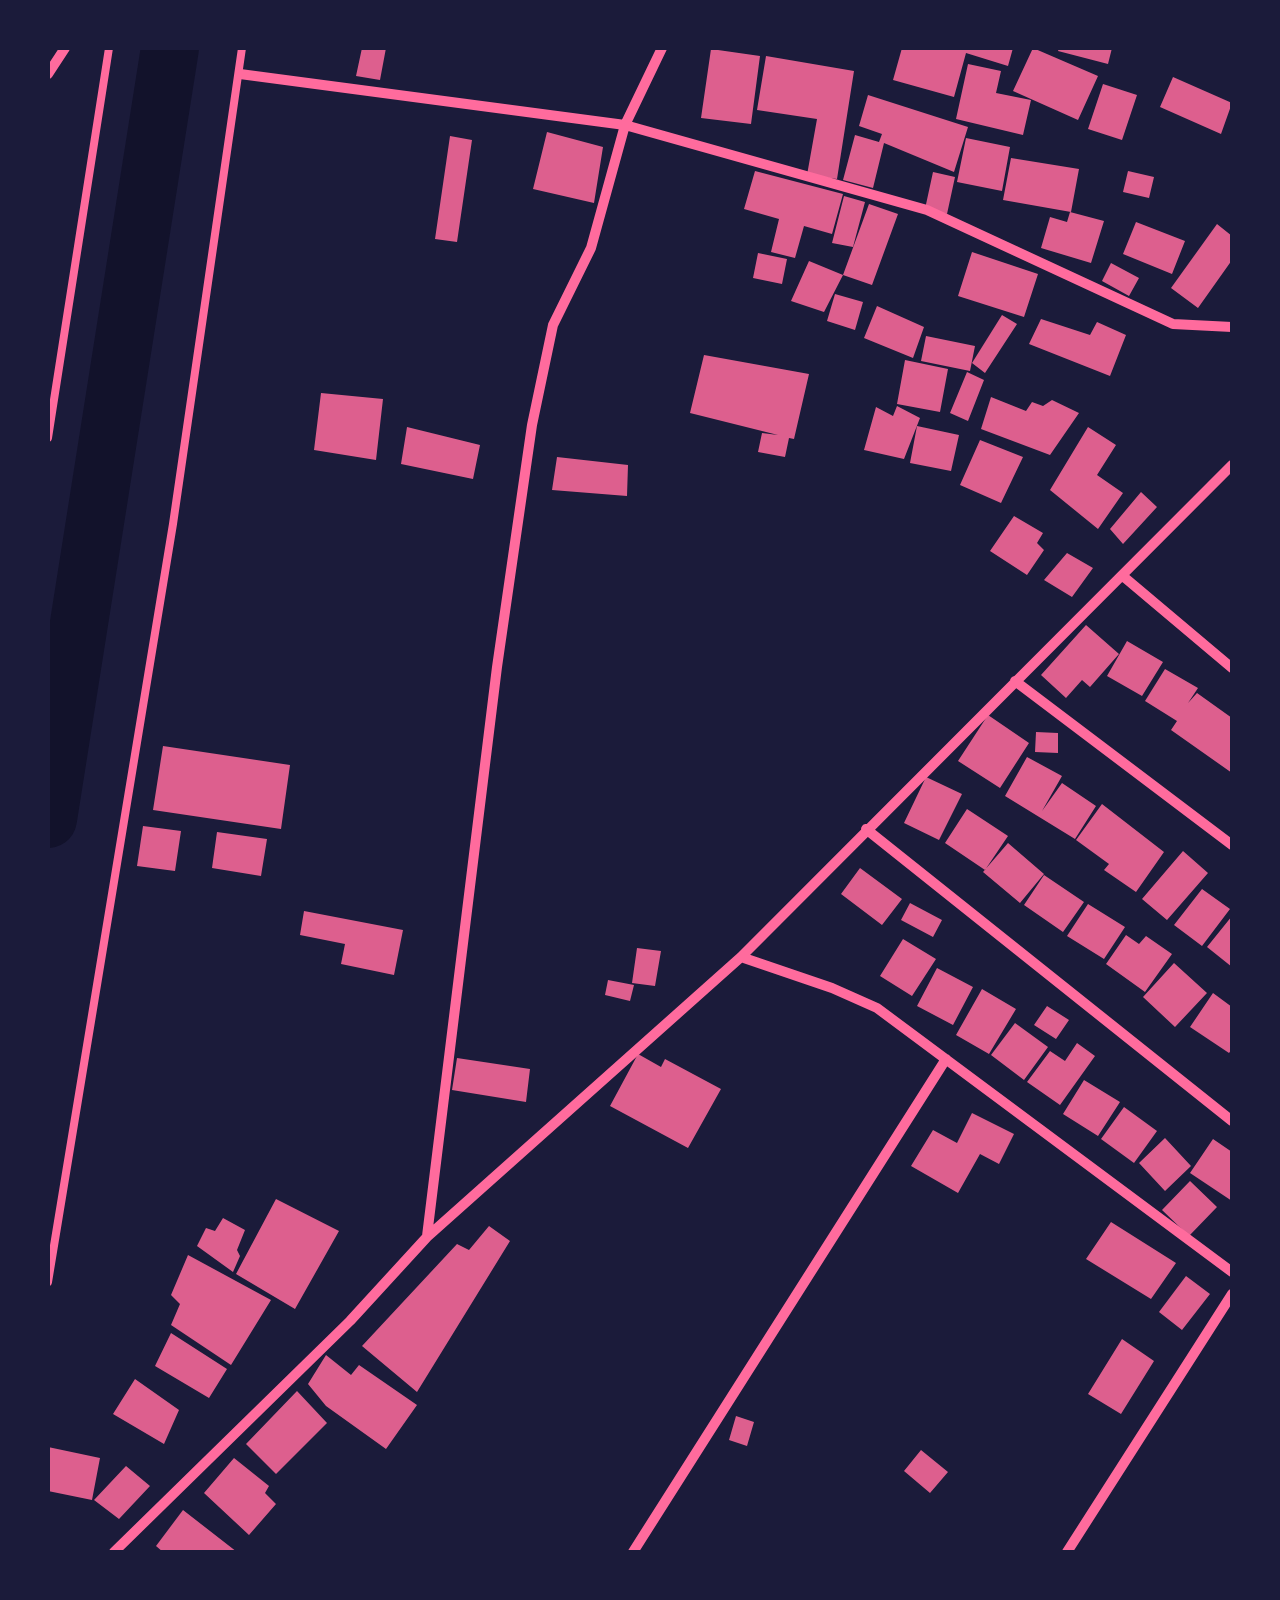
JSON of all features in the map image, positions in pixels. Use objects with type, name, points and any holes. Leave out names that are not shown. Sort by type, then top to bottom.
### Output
[{"type":"street","points":[[48,74],[65,48]]},
{"type":"street","points":[[426,1237],[497,667],[532,425],[553,325],[591,248],[625,125],[662,48]]},
{"type":"street","points":[[240,74],[625,125],[926,210],[1174,324],[1232,327]]},
{"type":"street","points":[[114,1552],[336,1335],[426,1237],[741,956],[1232,465]]},
{"type":"street","points":[[1124,577],[1232,668]]},
{"type":"street","points":[[1015,680],[1232,845]]},
{"type":"street","points":[[866,830],[1232,1121]]},
{"type":"street","points":[[741,956],[876,1008],[1232,1272]]},
{"type":"street","points":[[632,1552],[946,1059]]},
{"type":"street","points":[[1067,1552],[1232,1294]]},
{"type":"lane","points":[[48,438],[109,48]]},
{"type":"lane","points":[[48,1282],[173,524],[242,48]]},
{"type":"building","points":[[362,48],[386,48],[380,80],[356,76]]},
{"type":"building","points":[[902,48],[1013,48],[1008,66],[966,53],[954,97],[893,80]]},
{"type":"building","points":[[1033,48],[1098,76],[1078,120],[1013,91]]},
{"type":"building","points":[[1112,48],[1108,64],[1058,51]]},
{"type":"building","points":[[711,49],[760,56],[751,124],[701,118]]},
{"type":"building","points":[[766,56],[854,71],[837,179],[807,175],[817,119],[757,110]]},
{"type":"building","points":[[968,64],[1001,71],[996,93],[1031,100],[1023,135],[956,119]]},
{"type":"building","points":[[1173,77],[1232,103],[1221,134],[1160,107]]},
{"type":"building","points":[[1103,84],[1137,95],[1122,140],[1088,129]]},
{"type":"building","points":[[868,95],[968,127],[954,172],[884,143],[873,188],[843,180],[855,135],[879,142],[882,134],[859,126]]},
{"type":"building","points":[[547,132],[603,147],[594,203],[533,189]]},
{"type":"building","points":[[450,136],[472,140],[457,242],[435,239]]},
{"type":"building","points":[[966,138],[1010,147],[1002,191],[957,182]]},
{"type":"building","points":[[1011,158],[1079,169],[1071,212],[1003,200]]},
{"type":"building","points":[[755,171],[843,194],[832,234],[804,226],[795,258],[771,252],[779,219],[744,209]]},
{"type":"building","points":[[1128,171],[1154,177],[1149,198],[1123,192]]},
{"type":"building","points":[[933,172],[955,177],[947,214],[925,209]]},
{"type":"building","points":[[844,196],[865,202],[853,247],[832,243]]},
{"type":"building","points":[[869,204],[898,214],[872,285],[843,275]]},
{"type":"building","points":[[1070,212],[1104,221],[1091,263],[1041,248],[1050,217],[1067,222]]},
{"type":"building","points":[[1136,222],[1185,241],[1172,274],[1123,254]]},
{"type":"building","points":[[1217,224],[1232,236],[1232,260],[1198,308],[1171,288]]},
{"type":"building","points":[[972,252],[1038,274],[1024,317],[958,296]]},
{"type":"building","points":[[758,253],[787,259],[782,284],[753,278]]},
{"type":"building","points":[[809,261],[843,275],[824,312],[791,301]]},
{"type":"building","points":[[1111,263],[1139,278],[1129,296],[1102,281]]},
{"type":"building","points":[[835,294],[863,302],[855,330],[827,321]]},
{"type":"building","points":[[877,306],[924,327],[913,358],[864,338]]},
{"type":"building","points":[[1002,315],[1017,324],[985,373],[972,363]]},
{"type":"building","points":[[1041,319],[1090,335],[1097,322],[1126,335],[1110,376],[1029,344]]},
{"type":"building","points":[[926,336],[975,346],[970,371],[921,361]]},
{"type":"building","points":[[704,355],[809,374],[794,439],[789,438],[785,457],[758,452],[762,433],[778,435],[690,413]]},
{"type":"building","points":[[905,360],[948,369],[940,412],[897,404]]},
{"type":"building","points":[[967,372],[984,380],[968,421],[950,413]]},
{"type":"building","points":[[321,393],[383,399],[376,460],[314,450]]},
{"type":"building","points":[[991,397],[1026,411],[1032,402],[1043,406],[1052,400],[1079,413],[1050,455],[981,429]]},
{"type":"building","points":[[897,406],[920,418],[904,459],[864,450],[876,407],[893,416]]},
{"type":"building","points":[[917,426],[959,435],[951,471],[910,463]]},
{"type":"building","points":[[407,427],[480,445],[473,479],[401,464]]},
{"type":"building","points":[[1088,427],[1116,445],[1097,475],[1123,493],[1098,529],[1050,490]]},
{"type":"building","points":[[980,440],[1023,457],[1001,503],[960,485]]},
{"type":"building","points":[[557,457],[628,465],[627,496],[552,490]]},
{"type":"building","points":[[1141,492],[1157,507],[1123,544],[1110,529]]},
{"type":"building","points":[[1014,516],[1043,533],[1037,543],[1044,550],[1027,575],[990,551]]},
{"type":"building","points":[[1067,553],[1093,568],[1072,597],[1044,580]]},
{"type":"building","points":[[1086,625],[1119,654],[1090,687],[1082,680],[1066,698],[1041,675]]},
{"type":"building","points":[[1127,641],[1163,662],[1142,696],[1107,676]]},
{"type":"building","points":[[1165,669],[1198,688],[1188,703],[1197,693],[1232,718],[1232,773],[1171,730],[1177,721],[1145,701]]},
{"type":"building","points":[[988,715],[1029,743],[1000,788],[958,761]]},
{"type":"building","points":[[1036,732],[1058,733],[1058,753],[1035,752]]},
{"type":"building","points":[[163,746],[290,765],[281,829],[153,810]]},
{"type":"building","points":[[1027,757],[1062,776],[1042,811],[1062,783],[1096,806],[1075,839],[1005,796]]},
{"type":"building","points":[[926,777],[962,794],[939,840],[904,823]]},
{"type":"building","points":[[1102,804],[1164,852],[1136,892],[1104,870],[1109,864],[1076,840]]},
{"type":"building","points":[[967,809],[1008,836],[985,870],[945,843]]},
{"type":"building","points":[[143,826],[181,831],[175,871],[137,866]]},
{"type":"building","points":[[217,832],[267,839],[261,876],[212,868]]},
{"type":"building","points":[[1008,843],[1044,874],[1020,903],[983,872]]},
{"type":"building","points":[[1183,851],[1208,873],[1167,920],[1142,899]]},
{"type":"building","points":[[860,868],[902,899],[882,925],[841,894]]},
{"type":"building","points":[[1044,875],[1084,902],[1063,932],[1024,905]]},
{"type":"building","points":[[1202,889],[1230,909],[1202,946],[1174,925]]},
{"type":"building","points":[[910,903],[942,920],[933,937],[901,920]]},
{"type":"building","points":[[1088,904],[1125,927],[1104,959],[1067,936]]},
{"type":"building","points":[[304,911],[403,930],[394,975],[341,964],[345,944],[300,935]]},
{"type":"building","points":[[1232,916],[1232,967],[1207,947]]},
{"type":"building","points":[[1126,935],[1139,944],[1146,936],[1172,954],[1145,992],[1106,964]]},
{"type":"building","points":[[903,939],[936,959],[912,996],[880,976]]},
{"type":"building","points":[[637,948],[661,951],[655,986],[632,983]]},
{"type":"building","points":[[1174,963],[1207,993],[1175,1027],[1143,997]]},
{"type":"building","points":[[937,968],[973,987],[953,1025],[917,1006]]},
{"type":"building","points":[[608,980],[634,985],[630,1001],[605,995]]},
{"type":"building","points":[[982,989],[1016,1009],[989,1054],[956,1035]]},
{"type":"building","points":[[1213,993],[1232,1007],[1229,1053],[1190,1027]]},
{"type":"building","points":[[1047,1006],[1069,1020],[1056,1039],[1034,1025]]},
{"type":"building","points":[[1015,1023],[1048,1047],[1024,1080],[991,1055]]},
{"type":"building","points":[[1077,1043],[1095,1056],[1060,1105],[1027,1082],[1050,1051],[1065,1061]]},
{"type":"building","points":[[638,1054],[661,1067],[665,1059],[721,1089],[688,1148],[610,1106]]},
{"type":"building","points":[[457,1058],[530,1069],[526,1102],[452,1090]]},
{"type":"building","points":[[1084,1080],[1120,1102],[1098,1136],[1063,1114]]},
{"type":"building","points":[[1124,1107],[1157,1131],[1134,1163],[1101,1139]]},
{"type":"building","points":[[972,1113],[1014,1134],[999,1164],[980,1154],[958,1193],[911,1166],[933,1130],[957,1143]]},
{"type":"building","points":[[1165,1138],[1191,1166],[1165,1191],[1139,1163]]},
{"type":"building","points":[[1213,1139],[1232,1152],[1232,1201],[1190,1173]]},
{"type":"building","points":[[1190,1181],[1217,1207],[1189,1236],[1162,1210]]},
{"type":"building","points":[[276,1199],[339,1231],[295,1309],[236,1274]]},
{"type":"building","points":[[223,1218],[245,1230],[233,1272],[197,1246],[206,1228],[215,1231]]},
{"type":"building","points":[[1111,1222],[1176,1263],[1151,1299],[1086,1259]]},
{"type":"building","points":[[489,1226],[510,1241],[417,1392],[362,1346],[457,1244],[469,1250]]},
{"type":"building","points":[[188,1255],[271,1300],[231,1365],[171,1325],[180,1304],[171,1295]]},
{"type":"building","points":[[1186,1276],[1210,1294],[1182,1330],[1159,1312]]},
{"type":"building","points":[[171,1333],[227,1369],[209,1398],[155,1366]]},
{"type":"building","points":[[1122,1339],[1154,1361],[1121,1414],[1088,1394]]},
{"type":"building","points":[[326,1355],[351,1375],[359,1365],[417,1405],[386,1449],[326,1406],[308,1384]]},
{"type":"building","points":[[135,1379],[179,1410],[164,1444],[113,1414]]},
{"type":"building","points":[[297,1391],[327,1423],[276,1474],[246,1444]]},
{"type":"building","points":[[736,1416],[754,1422],[747,1446],[729,1440]]},
{"type":"building","points":[[48,1447],[100,1458],[92,1500],[48,1491]]},
{"type":"building","points":[[921,1450],[948,1472],[930,1493],[904,1471]]},
{"type":"building","points":[[234,1458],[269,1486],[265,1493],[276,1504],[249,1535],[204,1493]]},
{"type":"building","points":[[126,1466],[150,1486],[119,1519],[94,1500]]},
{"type":"building","points":[[183,1510],[237,1552],[163,1552],[156,1546]]},
{"type":"waterway","points":[[48,819],[170,48]]}]
